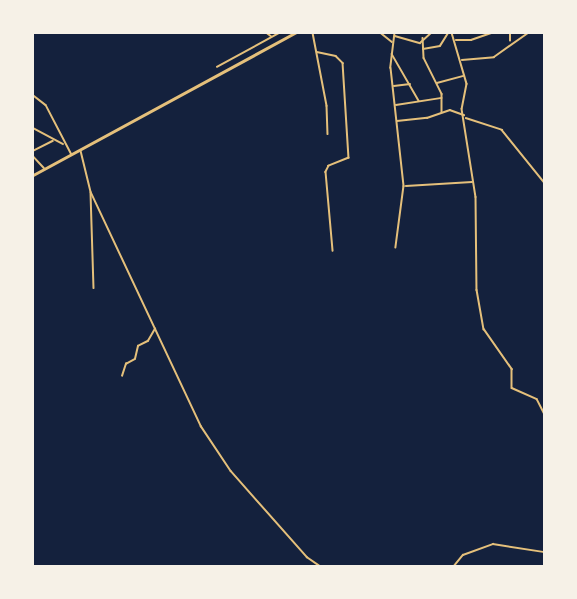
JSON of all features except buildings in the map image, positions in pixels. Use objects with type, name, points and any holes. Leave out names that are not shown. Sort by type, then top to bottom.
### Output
[{"type":"highway","points":[[33,175],[295,33]]},
{"type":"street","points":[[267,33],[272,37]]},
{"type":"street","points":[[217,67],[279,33]]},
{"type":"street","points":[[313,33],[328,134]]},
{"type":"street","points":[[381,33],[393,42]]},
{"type":"street","points":[[396,247],[404,186],[393,86],[391,54],[394,35],[420,43],[431,33]]},
{"type":"street","points":[[423,49],[440,46],[450,33],[456,40],[465,75],[465,117],[473,182],[477,290],[484,329],[513,371],[513,390],[537,399],[544,413]]},
{"type":"street","points":[[456,40],[466,41],[491,33]]},
{"type":"street","points":[[510,33],[510,43]]},
{"type":"street","points":[[461,60],[494,57],[510,43],[528,33]]},
{"type":"street","points":[[423,38],[423,49],[442,98],[442,112]]},
{"type":"street","points":[[317,52],[336,56],[343,63],[349,158],[329,166],[326,172],[333,251]]},
{"type":"street","points":[[391,54],[419,101]]},
{"type":"street","points":[[436,84],[465,75]]},
{"type":"street","points":[[393,86],[410,84]]},
{"type":"street","points":[[33,95],[46,105],[72,155]]},
{"type":"street","points":[[395,105],[442,98]]},
{"type":"street","points":[[396,121],[450,110],[502,130],[544,182]]},
{"type":"street","points":[[33,128],[53,141],[65,144]]},
{"type":"street","points":[[33,151],[38,145],[53,141]]},
{"type":"street","points":[[80,150],[91,192],[186,399],[217,452],[307,557],[320,566]]},
{"type":"street","points":[[33,156],[45,169]]},
{"type":"street","points":[[404,186],[423,188],[473,182]]},
{"type":"street","points":[[91,192],[94,288]]},
{"type":"street","points":[[122,376],[124,366],[135,359],[138,346],[148,341],[155,329]]},
{"type":"street","points":[[454,566],[472,550],[493,544],[533,553],[544,552]]},
{"type":"street","points":[[425,566],[434,566]]}]
